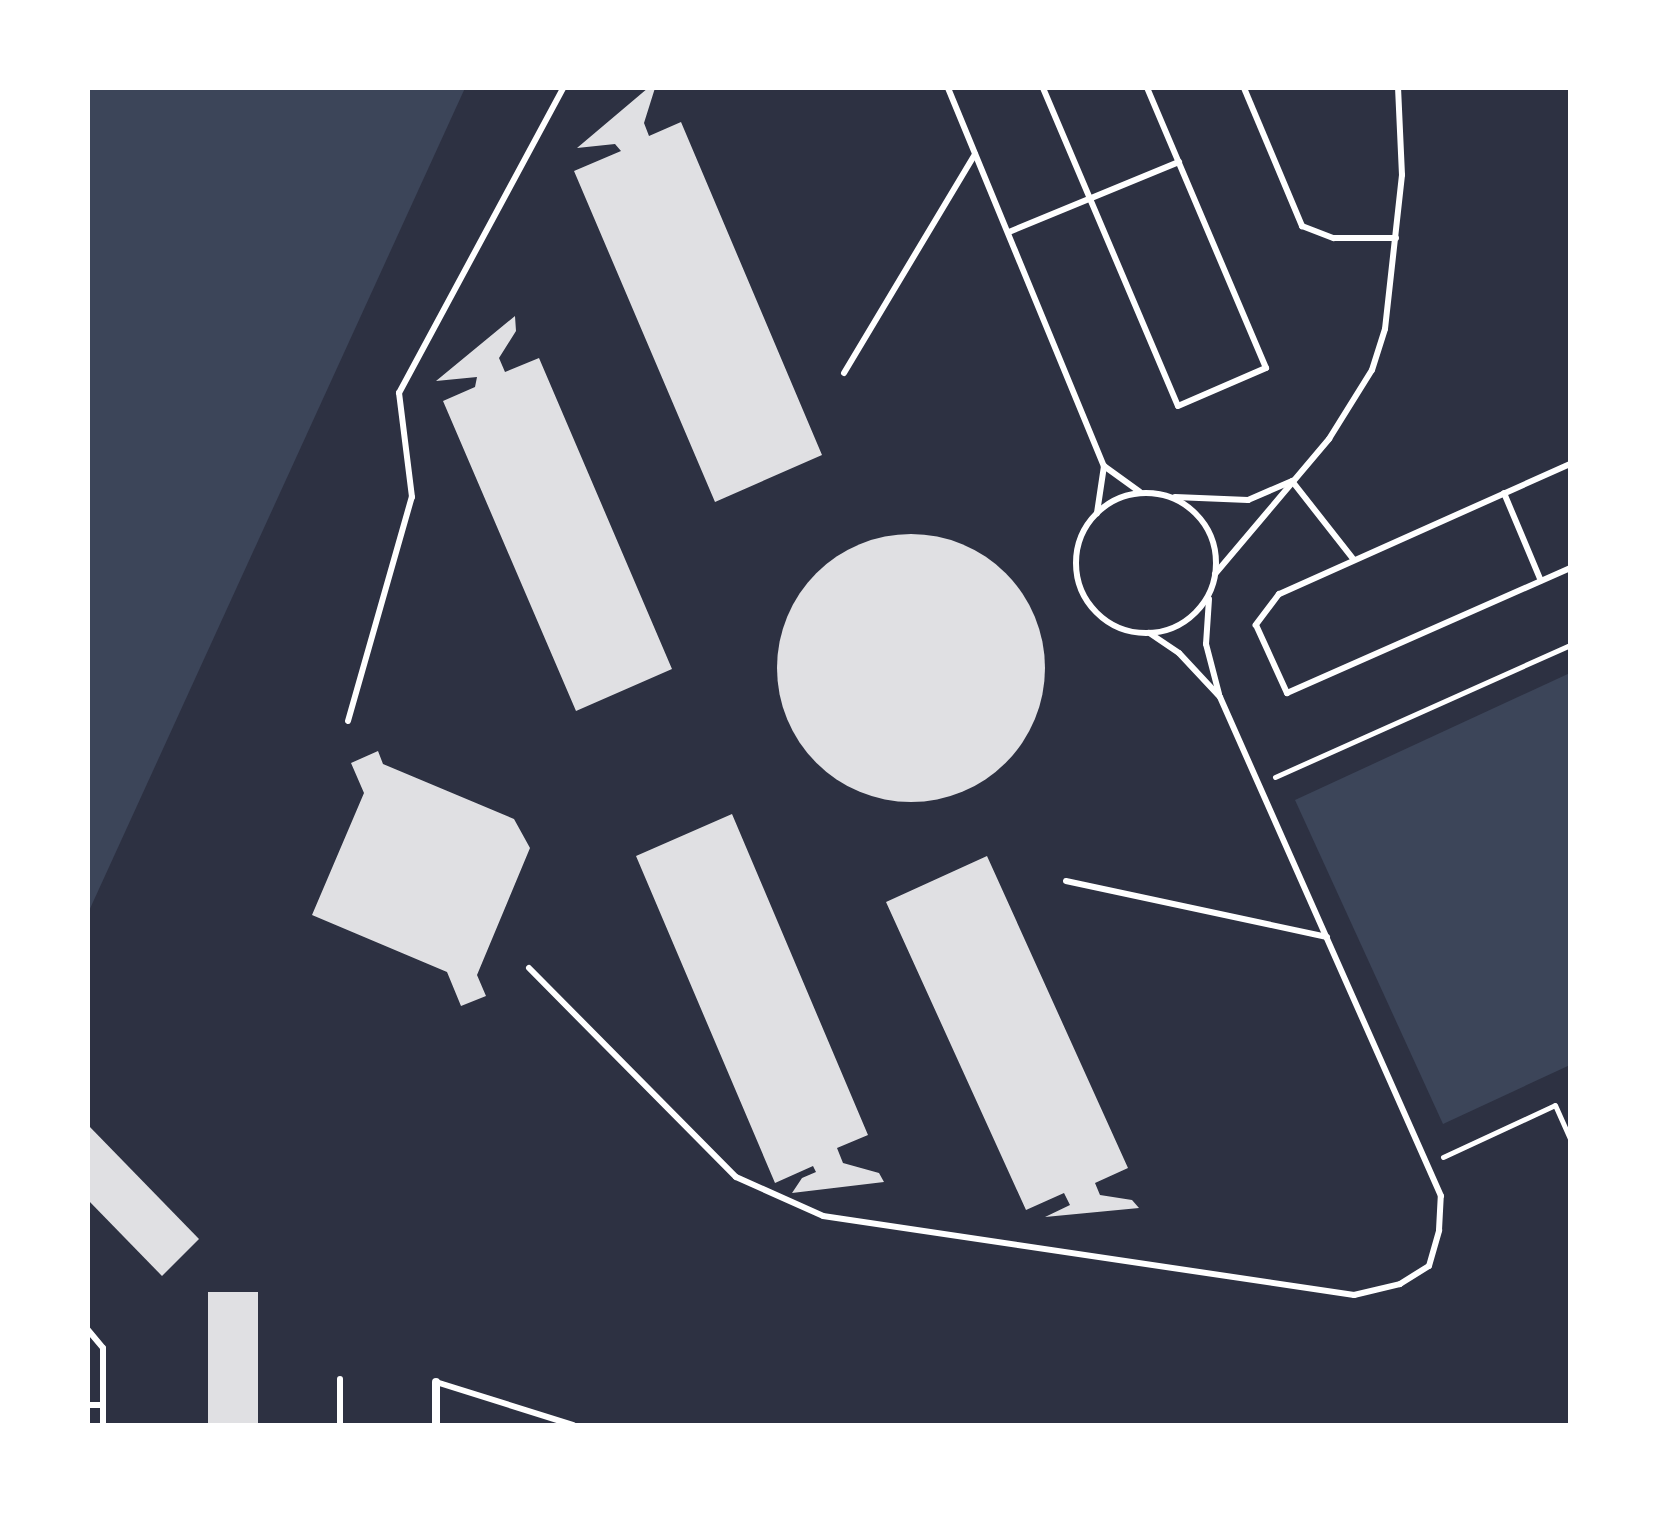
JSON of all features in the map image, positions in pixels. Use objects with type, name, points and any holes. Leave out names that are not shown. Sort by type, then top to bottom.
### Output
[{"type":"street","points":[[436,1382],[436,1425]]},
{"type":"lane","points":[[348,721],[412,497],[399,393],[563,88]]},
{"type":"lane","points":[[948,88],[1104,466],[1097,513],[1077,558],[1082,591],[1102,618],[1149,633],[1179,653],[1220,697]]},
{"type":"lane","points":[[1043,88],[1178,406],[1266,368],[1147,88]]},
{"type":"lane","points":[[1244,88],[1302,226],[1334,238],[1396,238]]},
{"type":"lane","points":[[1215,574],[1339,426],[1372,370],[1385,329],[1402,175],[1398,88]]},
{"type":"lane","points":[[844,373],[975,154]]},
{"type":"lane","points":[[1009,232],[1179,162]]},
{"type":"lane","points":[[1570,464],[1279,594],[1265,607],[1256,625],[1287,693],[1570,568]]},
{"type":"lane","points":[[1104,466],[1141,493],[1172,497],[1248,500],[1292,481]]},
{"type":"lane","points":[[1292,481],[1354,560]]},
{"type":"lane","points":[[1097,513],[1141,493]]},
{"type":"lane","points":[[1504,493],[1541,581]]},
{"type":"lane","points":[[529,968],[736,1177],[823,1216],[1354,1295],[1400,1284],[1429,1266],[1441,1196],[1220,697],[1206,644],[1215,574],[1207,529],[1199,515],[1172,497]]},
{"type":"lane","points":[[1149,633],[1193,615],[1211,590]]},
{"type":"lane","points":[[1066,881],[1327,937]]},
{"type":"lane","points":[[88,1330],[103,1348],[103,1425]]},
{"type":"lane","points":[[340,1379],[340,1425]]},
{"type":"lane","points":[[436,1382],[573,1425]]},
{"type":"lane","points":[[88,1405],[103,1405]]},
{"type":"path","points":[[1259,785],[1570,645]]},
{"type":"path","points":[[1427,1164],[1555,1105],[1570,1139]]},
{"type":"shaded area","points":[[88,88],[465,88],[88,913]]},
{"type":"shaded area","points":[[1570,673],[1570,1065],[1443,1124],[1295,800]]},
{"type":"building","points":[[648,88],[655,88],[644,123],[649,136],[681,122],[822,455],[715,502],[574,171],[621,151],[615,144],[577,148]]},
{"type":"building","points":[[515,316],[516,331],[499,358],[505,372],[539,358],[672,669],[576,711],[443,401],[475,387],[477,377],[436,381]]},
{"type":"building","points":[[911,534],[962,544],[1006,573],[1035,617],[1045,668],[1035,719],[1006,763],[962,792],[911,802],[860,792],[816,763],[787,719],[777,668],[787,617],[816,573],[860,544]]},
{"type":"building","points":[[378,751],[383,764],[514,819],[530,848],[477,975],[486,996],[461,1006],[447,972],[312,915],[364,793],[351,763]]},
{"type":"building","points":[[732,814],[868,1135],[837,1148],[843,1163],[879,1173],[884,1182],[792,1193],[802,1178],[816,1172],[813,1166],[775,1183],[636,856]]},
{"type":"building","points":[[987,856],[1128,1168],[1095,1183],[1100,1195],[1132,1200],[1139,1208],[1045,1217],[1070,1205],[1064,1193],[1026,1210],[886,902]]},
{"type":"building","points":[[88,1125],[199,1239],[162,1276],[88,1200]]},
{"type":"building","points":[[208,1292],[258,1292],[258,1425],[208,1425]]}]
